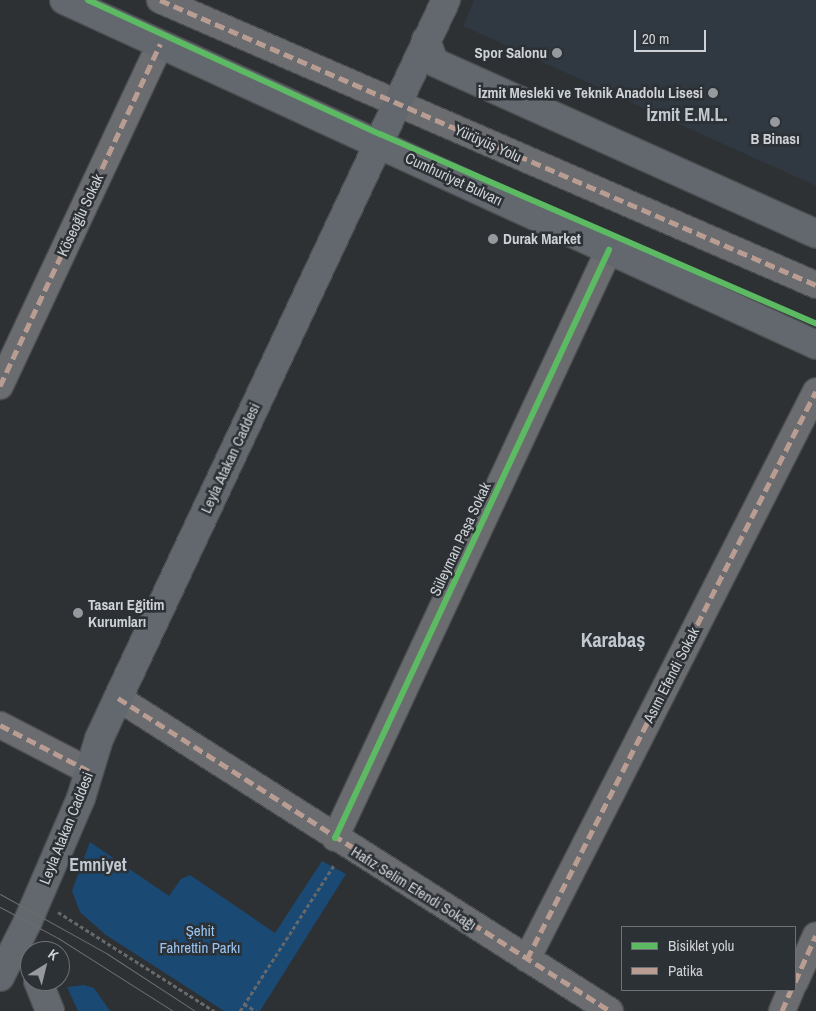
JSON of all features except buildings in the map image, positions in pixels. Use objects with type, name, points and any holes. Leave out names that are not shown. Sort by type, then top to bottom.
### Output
[{"type":"main road","name":"Cumhuriyet Bulvarı","points":[[64,0],[816,345]]},
{"type":"main road","name":"Leyla Atakan Caddesi","points":[[0,977],[32,911],[81,798],[86,770],[118,698],[376,143],[446,0]]},
{"type":"main road","points":[[426,40],[434,62],[816,234]]},
{"type":"main road","points":[[0,935],[18,916],[86,770]]},
{"type":"main road","points":[[32,911],[34,941]]},
{"type":"main road","points":[[42,991],[50,1011]]},
{"type":"street","name":"Yürüyüş Yolu","points":[[160,0],[816,285]]},
{"type":"street","name":"Köseoğlu Sokak","points":[[0,386],[160,44]]},
{"type":"street","name":"Süleyman Paşa Sokak","points":[[336,849],[609,250]]},
{"type":"street","name":"Asım Efendi Sokak","points":[[527,959],[816,391]]},
{"type":"street","name":"Hafız Selim Efendi Sokağı","points":[[118,698],[336,849],[527,959],[610,1011]]},
{"type":"street","points":[[0,725],[86,770]]},
{"type":"street","points":[[796,980],[816,935]]},
{"type":"street","points":[[782,1011],[791,991]]},
{"type":"path","points":[[240,1011],[336,849]]},
{"type":"path","points":[[32,911],[214,1011]]},
{"type":"path","points":[[244,1004],[256,1011]]},
{"type":"shaded area","name":"İzmit Mesleki ve Teknik Anadolu Lisesi","points":[[474,0],[816,0],[816,186],[463,26]]},
{"type":"green space","name":"Şehit Fahrettin Parkı","points":[[90,842],[169,896],[181,879],[190,875],[275,933],[322,861],[346,874],[260,1011],[224,1011],[106,935],[80,912],[72,891]]},
{"type":"green space","points":[[84,985],[94,988],[110,1011],[78,1011],[69,991],[70,987]]},
{"type":"tram line","points":[[0,894],[106,953],[195,1011]]},
{"type":"tram line","points":[[0,907],[58,938],[173,1011]]},
{"type":"marked path","points":[[160,0],[816,285]]},
{"type":"marked path","points":[[0,386],[160,44]]},
{"type":"marked path","points":[[527,959],[816,391]]},
{"type":"marked path","points":[[118,698],[610,1011]]},
{"type":"marked path","points":[[0,725],[89,771]]},
{"type":"marked path","points":[[796,980],[816,935]]},
{"type":"marked path","points":[[782,1011],[791,991]]},
{"type":"cycle path","points":[[88,0],[380,134],[816,324]]},
{"type":"cycle path","points":[[335,838],[609,250]]},
{"type":"place","name":"Spor Salonu","points":[[557,53]]},
{"type":"place","name":"İzmit Mesleki ve Teknik Anadolu Lisesi","points":[[713,93]]},
{"type":"place","name":"B Binası","points":[[775,122]]},
{"type":"place","name":"Durak Market","points":[[493,239]]},
{"type":"place","name":"Tasarı Eğitim Kurumları","points":[[78,613]]},
{"type":"district","name":"İzmit E.M.L.","points":[[687,115]]},
{"type":"district","name":"Karabaş","points":[[613,639]]},
{"type":"district","name":"Emniyet","points":[[98,865]]}]
